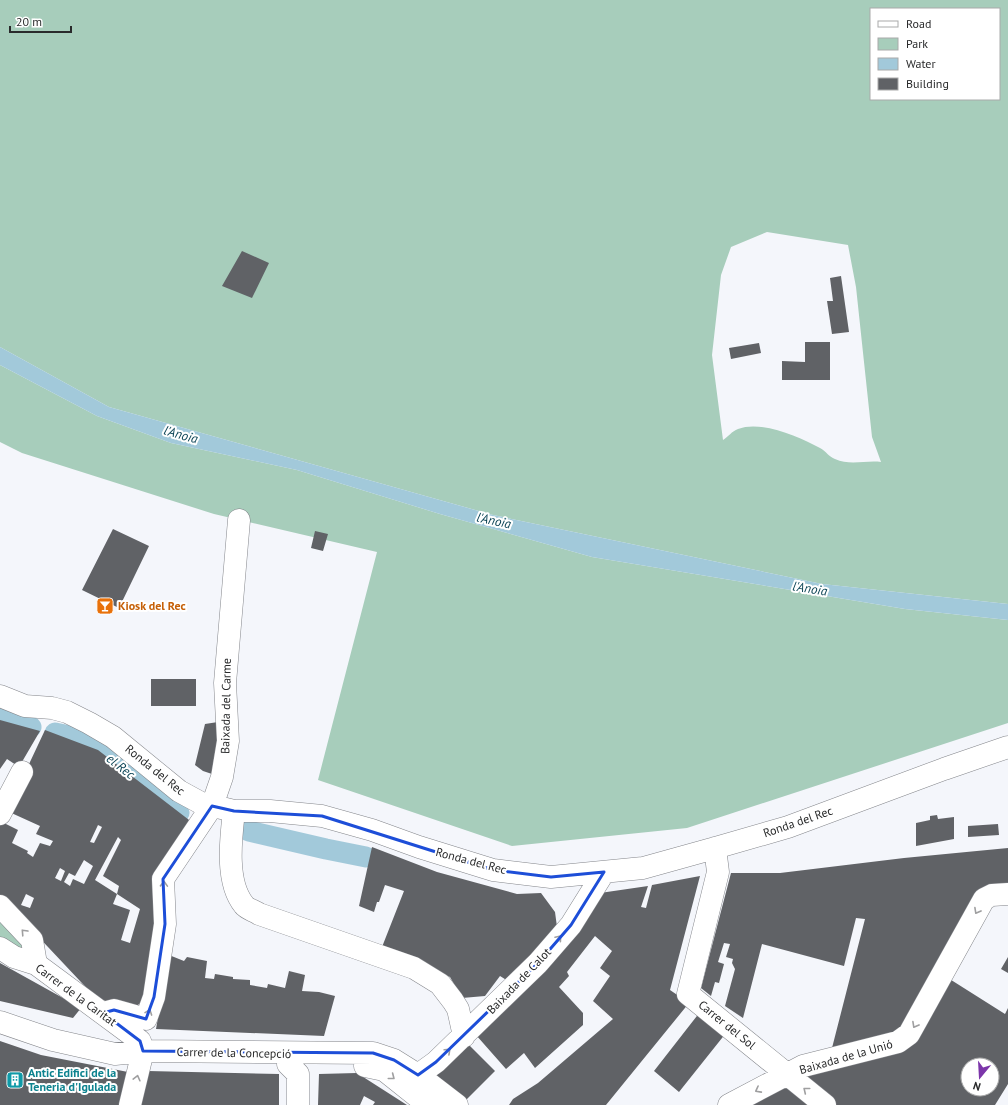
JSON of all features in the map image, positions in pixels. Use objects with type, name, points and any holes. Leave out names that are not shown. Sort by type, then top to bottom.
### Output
[{"type":"street","name":"Baixada del Carme","points":[[102,1013],[114,1010],[146,1020],[154,997],[165,924],[163,879],[212,806],[222,777],[228,741],[225,683],[239,520]]},
{"type":"street","name":"Ronda del Rec","points":[[0,696],[25,706],[52,708],[66,712],[89,723],[113,737],[131,750],[185,795],[201,803],[234,811],[270,811],[335,819],[493,870],[551,877],[643,868],[715,848],[788,827],[1008,747]]},
{"type":"street","points":[[0,814],[22,772]]},
{"type":"street","points":[[234,811],[231,859],[233,884],[244,905],[260,914],[414,968],[440,984],[453,1001],[458,1009],[464,1036]]},
{"type":"street","name":"Carrer del Sol","points":[[715,848],[718,872],[688,994],[825,1105]]},
{"type":"street","name":"Baixada de Calot","points":[[418,1075],[436,1062],[464,1036],[548,952],[571,925],[604,872]]},
{"type":"street","name":"Baixada de la Unió","points":[[729,1105],[803,1066],[898,1042],[910,1034],[984,899],[992,895],[1008,894]]},
{"type":"street","points":[[0,906],[32,940],[36,964]]},
{"type":"street","name":"Carrer de la Caritat","points":[[0,948],[14,956],[36,964],[140,1041],[143,1051]]},
{"type":"street","name":"Carrer de la Concepció","points":[[0,1022],[53,1040],[115,1054],[143,1051],[288,1054],[348,1052],[373,1053],[394,1060],[418,1075],[457,1105]]},
{"type":"street","points":[[130,1105],[143,1051]]},
{"type":"street","points":[[288,1054],[288,1064],[298,1074],[298,1105]]},
{"type":"street","points":[[315,1054],[384,1070],[428,1105]]},
{"type":"highlighted area","points":[[212,806],[234,811],[322,816],[493,870],[551,877],[604,872],[571,925],[538,963],[436,1062],[418,1075],[394,1060],[373,1053],[143,1051],[140,1041],[103,1013],[114,1010],[146,1019],[154,997],[165,924],[163,879]]},
{"type":"green space","points":[[0,0],[1008,0],[1008,604],[822,584],[493,515],[109,407],[0,347]],"holes":[[[767,232],[848,245],[856,287],[872,437],[881,462],[841,461],[833,458],[820,448],[802,439],[769,428],[747,427],[738,429],[723,440],[712,355],[721,275],[731,247]]]},
{"type":"green space","points":[[0,365],[97,416],[171,443],[297,470],[440,514],[592,557],[905,609],[1008,620],[1008,723],[687,828],[512,846],[318,780],[377,552],[214,514],[22,453],[0,442]]},
{"type":"green space","points":[[0,906],[36,964],[0,948]]},
{"type":"water","name":"l'Anoia","points":[[0,347],[109,407],[493,515],[822,584],[1008,604],[1008,620],[905,609],[592,557],[440,514],[297,470],[171,443],[97,416],[0,365]]},
{"type":"building","points":[[242,251],[269,263],[252,298],[222,286]]},
{"type":"building","points":[[841,276],[849,332],[832,334],[827,301],[833,301],[830,278]]},
{"type":"building","points":[[805,342],[830,342],[830,380],[782,380],[782,361],[805,362]]},
{"type":"building","points":[[759,343],[761,353],[731,359],[729,348]]},
{"type":"building","points":[[113,529],[149,546],[119,608],[82,590]]},
{"type":"building","points":[[315,531],[328,534],[323,551],[311,548]]},
{"type":"building","points":[[151,679],[196,679],[196,706],[151,706]]},
{"type":"building","points":[[0,720],[40,731],[19,767],[7,759],[0,769]]},
{"type":"building","points":[[218,722],[218,776],[203,771],[195,765],[205,724]]},
{"type":"building","points":[[45,730],[98,750],[193,823],[174,851],[148,998],[132,1009],[96,998],[0,896],[0,826],[2,822],[18,830],[12,843],[28,851],[27,853],[33,857],[40,843],[50,846],[53,841],[36,834],[40,826],[7,811]],"holes":[[[98,825],[102,827],[94,843],[90,842]],[[118,837],[121,840],[103,876],[119,886],[117,894],[95,880]],[[84,860],[93,866],[84,884],[73,879],[70,886],[64,882],[69,873],[75,876]],[[60,868],[65,871],[61,881],[55,878]],[[26,894],[34,898],[30,908],[21,905]],[[117,894],[140,909],[130,943],[121,940],[130,910],[113,904]]]},
{"type":"building","points":[[937,815],[938,819],[954,817],[954,839],[916,846],[916,823],[930,820],[930,816]]},
{"type":"building","points":[[998,824],[999,835],[968,837],[968,826]]},
{"type":"building","points":[[372,847],[437,872],[517,894],[541,893],[555,912],[557,927],[511,983],[500,976],[485,996],[462,998],[450,977],[382,947],[404,891],[385,885],[374,912],[359,906]]},
{"type":"building","points":[[1008,848],[1008,883],[982,888],[904,1033],[832,1048],[865,919],[856,918],[844,966],[762,944],[743,1018],[725,1006],[735,969],[732,963],[733,959],[726,957],[730,944],[724,943],[718,962],[724,964],[719,983],[715,982],[711,996],[701,988],[731,873],[780,873],[904,858]]},
{"type":"building","points":[[700,876],[670,990],[689,1003],[606,1105],[509,1105],[513,1099],[538,1083],[613,1019],[593,1001],[610,976],[600,968],[612,951],[595,936],[567,972],[569,976],[559,987],[583,1013],[583,1025],[535,1068],[524,1053],[506,1069],[476,1035],[600,893],[648,886],[641,907],[646,908],[652,885]]},
{"type":"building","points":[[169,955],[184,961],[187,957],[207,961],[205,978],[214,979],[215,974],[233,977],[233,979],[250,980],[250,985],[267,988],[268,984],[285,988],[289,971],[305,975],[302,991],[319,992],[335,996],[324,1036],[156,1029]]},
{"type":"building","points":[[1008,957],[1008,973],[1001,969]]},
{"type":"building","points":[[0,963],[81,1008],[73,1018],[0,1001]]},
{"type":"building","points":[[948,978],[1005,1014],[1008,1008],[1008,1084],[1000,1097],[1000,1057],[960,1057],[960,1097],[1000,1097],[995,1105],[836,1105],[800,1078],[887,1049]]},
{"type":"building","points":[[700,1012],[726,1033],[679,1092],[654,1071]]},
{"type":"building","points":[[0,1041],[41,1055],[128,1072],[121,1105],[0,1105]]},
{"type":"building","points":[[466,1042],[495,1071],[463,1103],[434,1074]]},
{"type":"building","points":[[148,1071],[279,1074],[279,1105],[140,1105]]},
{"type":"building","points":[[357,1073],[407,1105],[373,1105],[375,1102],[364,1096],[360,1105],[318,1105],[319,1074]]},
{"type":"building","points":[[785,1086],[809,1105],[745,1105]]},
{"type":"waterway","name":"el Rec","points":[[0,717],[31,727]]},
{"type":"waterway","name":"el Rec","points":[[55,733],[69,736],[99,749],[179,813]]},
{"type":"waterway","name":"el Rec","points":[[249,831],[366,857]]},
{"type":"place","name":"Kiosk del Rec","points":[[105,606]]},
{"type":"place","name":"Antic Edifici de la Teneria d'Igulada","points":[[15,1080]]}]
